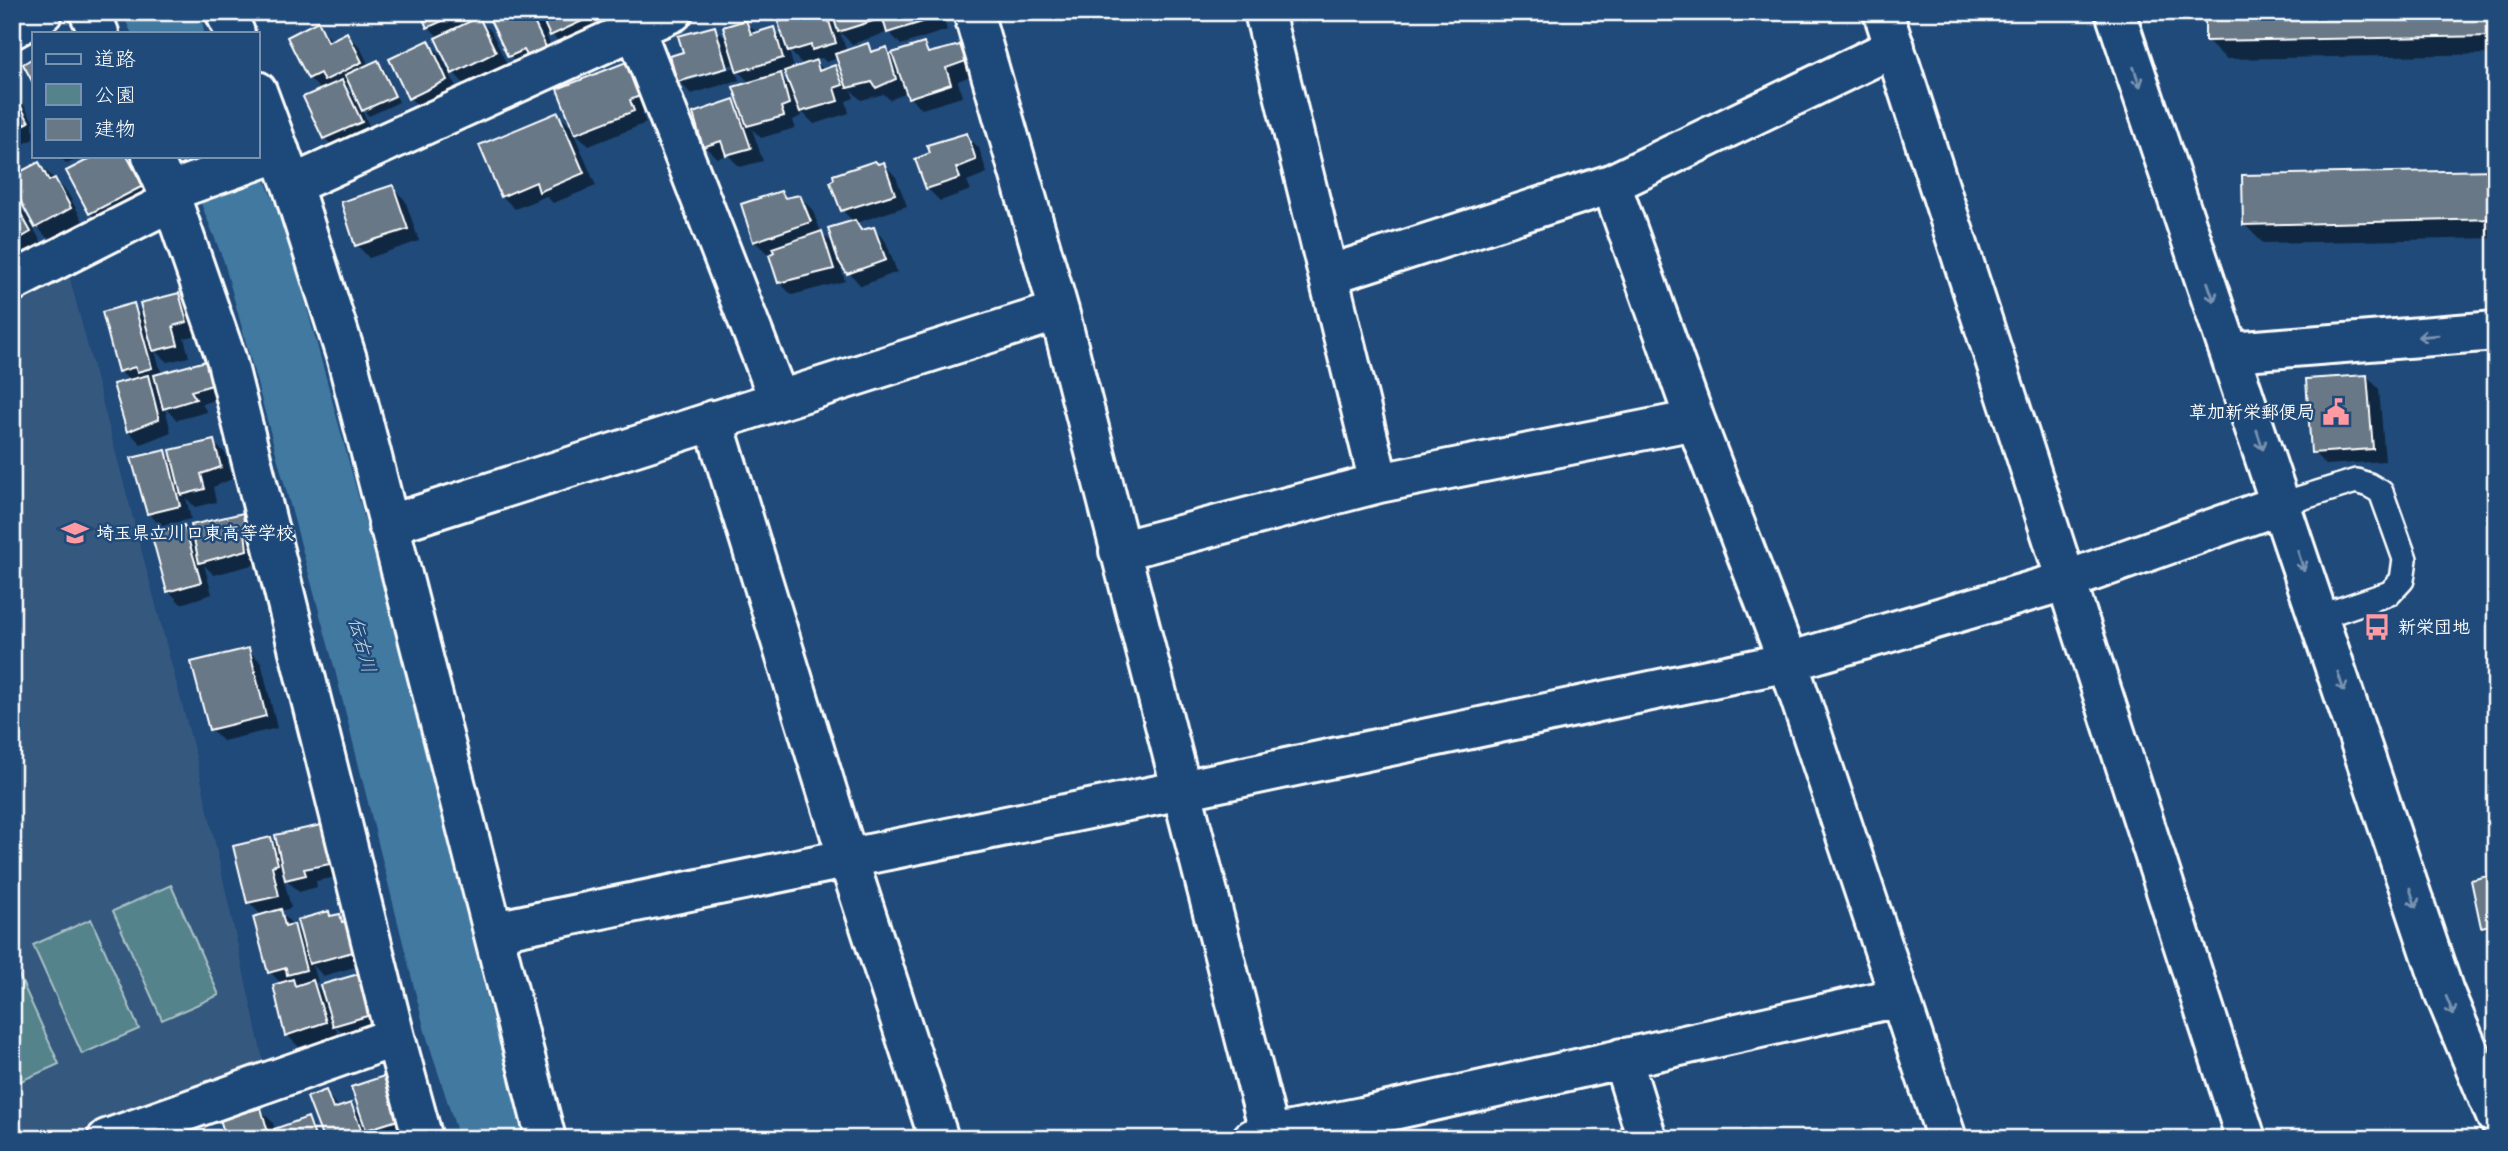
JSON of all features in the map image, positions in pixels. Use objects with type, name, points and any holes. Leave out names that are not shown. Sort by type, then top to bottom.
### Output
[{"type":"street","points":[[12,29],[43,12]]},
{"type":"street","points":[[89,12],[99,32]]},
{"type":"street","points":[[225,12],[235,32]]},
{"type":"street","points":[[12,282],[170,196],[286,169],[673,12]]},
{"type":"street","points":[[972,12],[1059,311],[1182,790],[1261,1137],[1365,1128],[1622,1058],[1899,997]]},
{"type":"street","points":[[1264,12],[1379,483]]},
{"type":"street","points":[[2115,12],[2444,992],[2496,1116]]},
{"type":"street","points":[[635,29],[779,400]]},
{"type":"street","points":[[1328,275],[1611,184],[1889,30],[2246,1139]]},
{"type":"street","points":[[259,96],[286,169],[347,359],[546,1139]]},
{"type":"street","points":[[153,158],[170,196],[226,358],[395,1037],[423,1139]]},
{"type":"street","points":[[1611,184],[1695,420],[1788,662],[1947,1139]]},
{"type":"street","points":[[388,525],[1059,311]]},
{"type":"street","points":[[2231,352],[2496,331]]},
{"type":"street","points":[[1119,551],[1379,483],[1695,420]]},
{"type":"street","points":[[713,421],[848,859],[939,1139]]},
{"type":"street","points":[[494,931],[1788,662],[2065,580],[2282,504]]},
{"type":"street","points":[[107,1139],[169,1128],[395,1037]]},
{"type":"street","points":[[1622,1058],[1647,1139]]},
{"type":"lane","points":[[2282,504],[2356,481],[2369,485],[2381,492],[2404,559],[2402,580],[2390,593],[2319,617]]},
{"type":"shaded area","name":"埼玉県立川口東高等学校","points":[[69,275],[197,761],[264,1064],[54,1139],[12,1139],[12,304]]},
{"type":"green space","points":[[171,885],[219,995],[162,1020],[113,911]]},
{"type":"green space","points":[[91,919],[139,1029],[82,1054],[33,945]]},
{"type":"green space","points":[[12,960],[59,1064],[12,1085]]},
{"type":"building","points":[[420,12],[447,12],[449,18],[427,28]]},
{"type":"building","points":[[534,12],[538,20],[534,22],[548,51],[529,59],[524,50],[508,57],[487,14]]},
{"type":"building","points":[[539,12],[588,12],[591,17],[550,36]]},
{"type":"building","points":[[790,12],[826,12],[836,43],[812,50],[811,45],[788,52],[778,22],[790,18]]},
{"type":"building","points":[[832,12],[877,12],[879,19],[838,32]]},
{"type":"building","points":[[881,12],[934,12],[935,18],[887,33]]},
{"type":"building","points":[[2205,12],[2496,12],[2496,36],[2205,41]]},
{"type":"building","points":[[479,17],[496,52],[452,74],[435,38]]},
{"type":"building","points":[[746,20],[751,34],[774,27],[783,58],[737,72],[723,27]]},
{"type":"building","points":[[318,21],[328,42],[347,32],[362,62],[324,81],[320,73],[308,79],[287,37]]},
{"type":"building","points":[[715,26],[727,68],[677,82],[670,56],[683,52],[678,36]]},
{"type":"building","points":[[429,40],[447,80],[408,99],[389,59]]},
{"type":"building","points":[[868,43],[871,52],[887,47],[896,79],[876,88],[872,82],[847,88],[835,54]]},
{"type":"building","points":[[924,43],[928,53],[960,45],[966,61],[946,68],[951,84],[908,98],[892,53]]},
{"type":"building","points":[[32,59],[32,81],[23,64]]},
{"type":"building","points":[[378,60],[395,96],[362,111],[345,75]]},
{"type":"building","points":[[816,60],[819,71],[835,65],[843,85],[834,88],[838,101],[800,112],[784,71]]},
{"type":"building","points":[[629,61],[642,95],[630,100],[634,111],[575,134],[557,89]]},
{"type":"building","points":[[781,73],[789,104],[781,107],[784,116],[747,126],[733,87]]},
{"type":"building","points":[[342,80],[362,122],[323,139],[303,97]]},
{"type":"building","points":[[12,90],[29,122],[12,131]]},
{"type":"building","points":[[734,99],[751,148],[726,155],[721,141],[703,147],[693,113]]},
{"type":"building","points":[[558,112],[584,173],[539,192],[536,182],[501,197],[479,145]]},
{"type":"building","points":[[967,133],[976,160],[956,168],[960,178],[926,189],[915,159],[930,153],[927,145]]},
{"type":"building","points":[[91,158],[128,158],[143,186],[89,214],[66,171]]},
{"type":"building","points":[[875,161],[878,164],[884,162],[895,194],[841,211],[830,182],[834,179],[833,175]]},
{"type":"building","points":[[39,162],[49,181],[55,178],[71,208],[35,228],[14,189],[20,185],[14,175]]},
{"type":"building","points":[[2496,170],[2496,219],[2243,225],[2242,175]]},
{"type":"building","points":[[393,185],[408,229],[355,246],[341,202]]},
{"type":"building","points":[[781,191],[785,198],[800,195],[811,222],[753,242],[741,204]]},
{"type":"building","points":[[12,198],[31,232],[12,243]]},
{"type":"building","points":[[855,220],[861,230],[874,227],[886,260],[847,274],[838,260],[828,228]]},
{"type":"building","points":[[822,231],[834,269],[778,283],[769,255],[774,252],[772,248]]},
{"type":"building","points":[[179,293],[187,322],[173,326],[178,345],[153,351],[140,303]]},
{"type":"building","points":[[134,303],[152,368],[137,372],[135,367],[118,372],[102,312]]},
{"type":"building","points":[[206,361],[212,385],[191,391],[196,399],[163,409],[154,375]]},
{"type":"building","points":[[148,375],[159,419],[127,432],[113,384]]},
{"type":"building","points":[[2367,375],[2373,449],[2311,453],[2306,379]]},
{"type":"building","points":[[214,440],[221,467],[201,474],[205,489],[181,495],[170,450]]},
{"type":"building","points":[[166,450],[180,506],[147,514],[131,458]]},
{"type":"building","points":[[243,513],[247,550],[199,563],[191,525]]},
{"type":"building","points":[[184,525],[201,582],[167,592],[151,533]]},
{"type":"building","points":[[249,648],[266,716],[209,730],[191,662]]},
{"type":"building","points":[[326,824],[335,863],[304,869],[306,875],[285,880],[275,835]]},
{"type":"building","points":[[271,837],[278,864],[272,866],[279,896],[247,903],[233,846]]},
{"type":"building","points":[[2496,874],[2496,924],[2481,927],[2471,880]]},
{"type":"building","points":[[281,909],[285,926],[294,924],[306,970],[287,975],[286,968],[268,973],[253,917]]},
{"type":"building","points":[[329,911],[330,916],[340,914],[342,922],[352,920],[360,950],[309,964],[297,920]]},
{"type":"building","points":[[362,973],[374,1014],[333,1026],[320,985]]},
{"type":"building","points":[[293,979],[295,986],[313,980],[326,1022],[285,1036],[273,985]]},
{"type":"building","points":[[390,1074],[404,1118],[366,1130],[351,1087]]},
{"type":"building","points":[[326,1090],[333,1109],[351,1103],[364,1137],[323,1139],[307,1097]]},
{"type":"building","points":[[261,1108],[270,1139],[226,1139],[220,1119]]},
{"type":"building","points":[[308,1117],[316,1139],[278,1139],[274,1129]]},
{"type":"waterway","name":"伝右川","points":[[159,12],[169,32]]},
{"type":"waterway","name":"伝右川","points":[[220,158],[256,250],[367,658],[458,1023],[495,1139]]},
{"type":"place","name":"草加新栄郵便局","points":[[2336,412]]},
{"type":"place","name":"埼玉県立川口東高等学校","points":[[75,533]]},
{"type":"place","name":"新栄団地","points":[[2377,627]]}]
